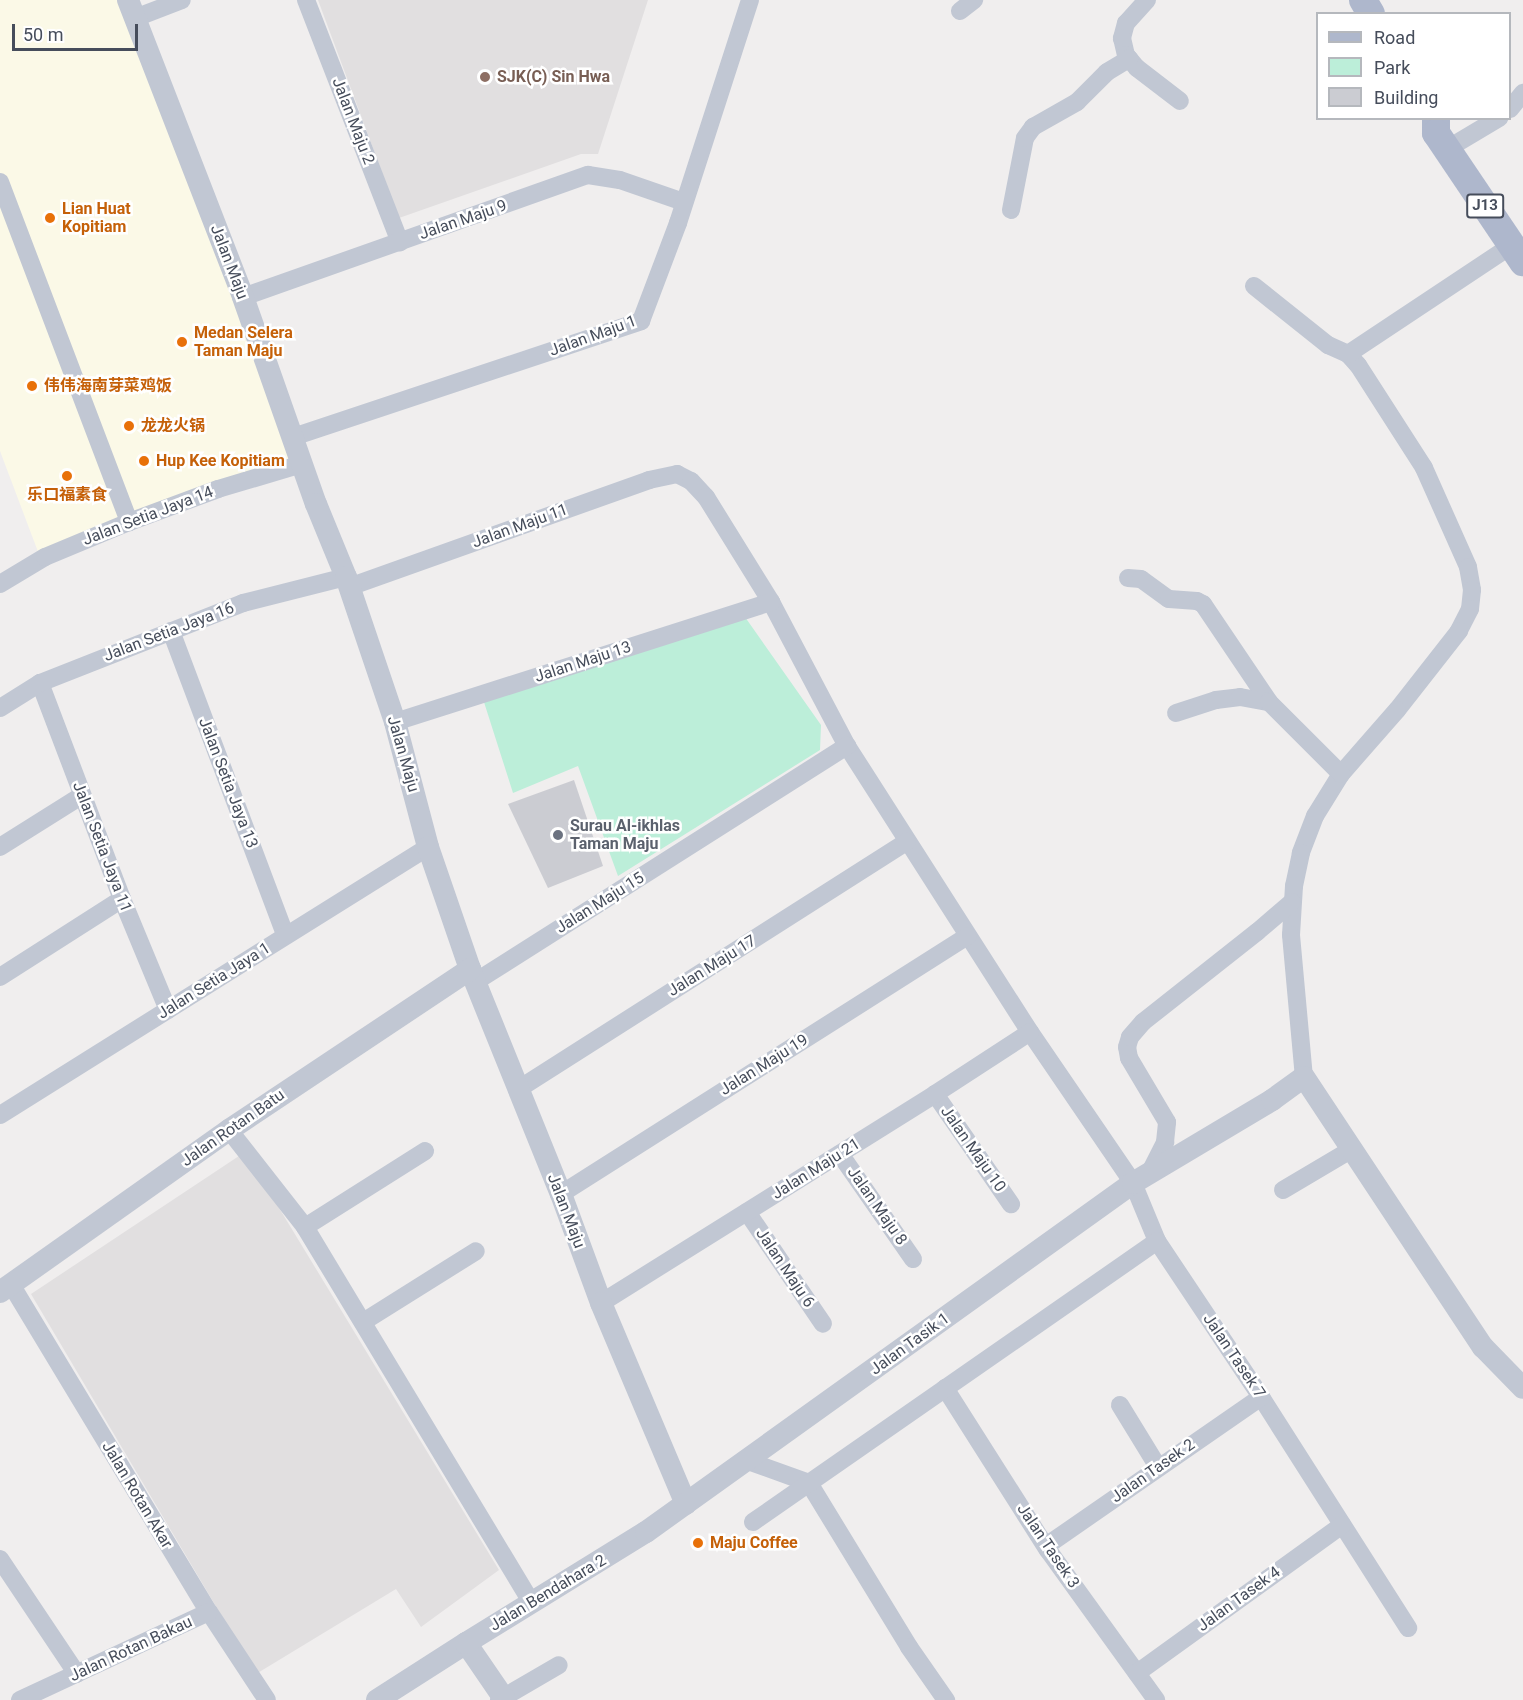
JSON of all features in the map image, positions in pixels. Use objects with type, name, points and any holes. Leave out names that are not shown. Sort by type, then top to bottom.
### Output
[{"type":"main road","name":"J13","points":[[1440,120],[1448,122],[1454,145],[1519,246]]},
{"type":"street","points":[[132,9],[182,0]]},
{"type":"street","name":"Jalan Maju 2","points":[[306,0],[400,242]]},
{"type":"street","name":"Jalan Maju 1","points":[[293,437],[641,321],[684,202],[750,0]]},
{"type":"street","points":[[1147,0],[1126,23],[1122,38],[1129,59],[1180,101]]},
{"type":"street","name":"Jalan Maju","points":[[132,9],[243,297],[302,464],[347,582],[395,722],[428,847],[472,976],[561,1194],[601,1303],[686,1504]]},
{"type":"street","points":[[1011,210],[1025,138],[1033,127],[1077,102],[1107,72],[1129,59]]},
{"type":"street","points":[[1511,107],[1523,93]]},
{"type":"street","points":[[1454,145],[1496,120]]},
{"type":"street","name":"Jalan Maju 9","points":[[243,297],[588,175],[620,180],[684,202]]},
{"type":"street","points":[[0,182],[129,522]]},
{"type":"street","points":[[1348,354],[1519,246]]},
{"type":"street","points":[[1254,286],[1328,345],[1348,354],[1358,366],[1424,468],[1468,567],[1472,590],[1470,609],[1459,631],[1397,710],[1341,774],[1315,816],[1301,854],[1292,902],[1291,935],[1304,1077],[1484,1347],[1523,1388]]},
{"type":"street","name":"Jalan Setia Jaya 14","points":[[0,584],[45,557],[129,522],[218,489],[302,464]]},
{"type":"street","name":"Jalan Maju 11","points":[[347,582],[649,480],[677,474],[691,481]]},
{"type":"street","name":"Jalan Tasek 7","points":[[691,481],[706,497],[771,602],[847,746],[967,936],[1030,1032],[1141,1179],[1156,1240],[1261,1397],[1408,1628]]},
{"type":"street","points":[[1128,578],[1141,579],[1169,599],[1197,601],[1203,604],[1269,702],[1341,774]]},
{"type":"street","name":"Jalan Setia Jaya 16","points":[[0,708],[40,683],[243,603],[347,582]]},
{"type":"street","name":"Jalan Maju 13","points":[[395,722],[771,602]]},
{"type":"street","name":"Jalan Setia Jaya 13","points":[[171,631],[285,935]]},
{"type":"street","name":"Jalan Setia Jaya 11","points":[[40,683],[81,796],[168,1010]]},
{"type":"street","points":[[1176,713],[1216,700],[1240,697],[1269,702]]},
{"type":"street","name":"Jalan Maju 15","points":[[472,976],[847,746]]},
{"type":"street","points":[[0,847],[81,796]]},
{"type":"street","name":"Jalan Maju 17","points":[[517,1090],[907,842]]},
{"type":"street","name":"Jalan Setia Jaya 1","points":[[0,1115],[428,847]]},
{"type":"street","points":[[0,977],[122,899]]},
{"type":"street","points":[[1141,1179],[1165,1142],[1167,1122],[1129,1058],[1127,1047],[1130,1037],[1143,1022],[1292,902]]},
{"type":"street","name":"Jalan Maju 19","points":[[561,1194],[967,936]]},
{"type":"street","name":"Jalan Rotan Batu","points":[[6,1289],[229,1130],[472,976]]},
{"type":"street","name":"Jalan Maju 21","points":[[601,1303],[1030,1032]]},
{"type":"street","name":"Jalan Tasik 1","points":[[686,1504],[1141,1179],[1304,1077]]},
{"type":"street","name":"Jalan Maju 10","points":[[935,1094],[1011,1204]]},
{"type":"street","points":[[229,1130],[305,1227],[531,1602]]},
{"type":"street","points":[[1283,1190],[1352,1149]]},
{"type":"street","points":[[305,1227],[425,1151]]},
{"type":"street","name":"Jalan Maju 8","points":[[840,1154],[913,1259]]},
{"type":"street","name":"Jalan Maju 6","points":[[747,1212],[823,1324]]},
{"type":"street","points":[[753,1521],[1156,1240]]},
{"type":"street","points":[[363,1322],[476,1251]]},
{"type":"street","name":"Jalan Rotan Akar","points":[[6,1289],[267,1700]]},
{"type":"street","name":"Jalan Tasek 3","points":[[945,1388],[1046,1546],[1156,1700]]},
{"type":"street","name":"Jalan Tasek 2","points":[[1046,1546],[1261,1397]]},
{"type":"street","points":[[1119,1405],[1158,1467]]},
{"type":"street","points":[[748,1461],[809,1484],[909,1647],[946,1700]]},
{"type":"street","name":"Jalan Bendahara 2","points":[[377,1700],[646,1532],[686,1504]]},
{"type":"street","name":"Jalan Tasek 4","points":[[1137,1672],[1342,1526]]},
{"type":"street","points":[[0,1559],[77,1674]]},
{"type":"street","name":"Jalan Rotan Bakau","points":[[20,1700],[209,1612]]},
{"type":"street","points":[[466,1643],[502,1699],[559,1665]]},
{"type":"shaded area","points":[[0,0],[117,0],[239,313],[295,472],[216,496],[43,565],[0,451]]},
{"type":"shaded area","name":"SJK(C) Sin Hwa","points":[[318,0],[648,0],[598,154],[581,154],[399,218]]},
{"type":"shaded area","points":[[245,1152],[499,1570],[421,1627],[396,1589],[256,1674],[31,1294]]},
{"type":"green space","points":[[745,617],[821,725],[820,750],[618,876],[578,766],[513,793],[483,699]]},
{"type":"building","name":"Surau Al-ikhlas Taman Maju","points":[[574,780],[603,866],[548,888],[508,804]]},
{"type":"place","name":"SJK(C) Sin Hwa","points":[[485,77]]},
{"type":"place","name":"Lian Huat Kopitiam","points":[[50,218]]},
{"type":"place","name":"Medan Selera Taman Maju","points":[[182,342]]},
{"type":"place","name":"伟伟海南芽菜鸡饭","points":[[32,386]]},
{"type":"place","name":"龙龙火锅","points":[[129,426]]},
{"type":"place","name":"Hup Kee Kopitiam","points":[[144,461]]},
{"type":"place","name":"乐口福素食","points":[[67,476]]},
{"type":"place","name":"Surau Al-ikhlas Taman Maju","points":[[558,835]]},
{"type":"place","name":"Maju Coffee","points":[[698,1543]]}]
